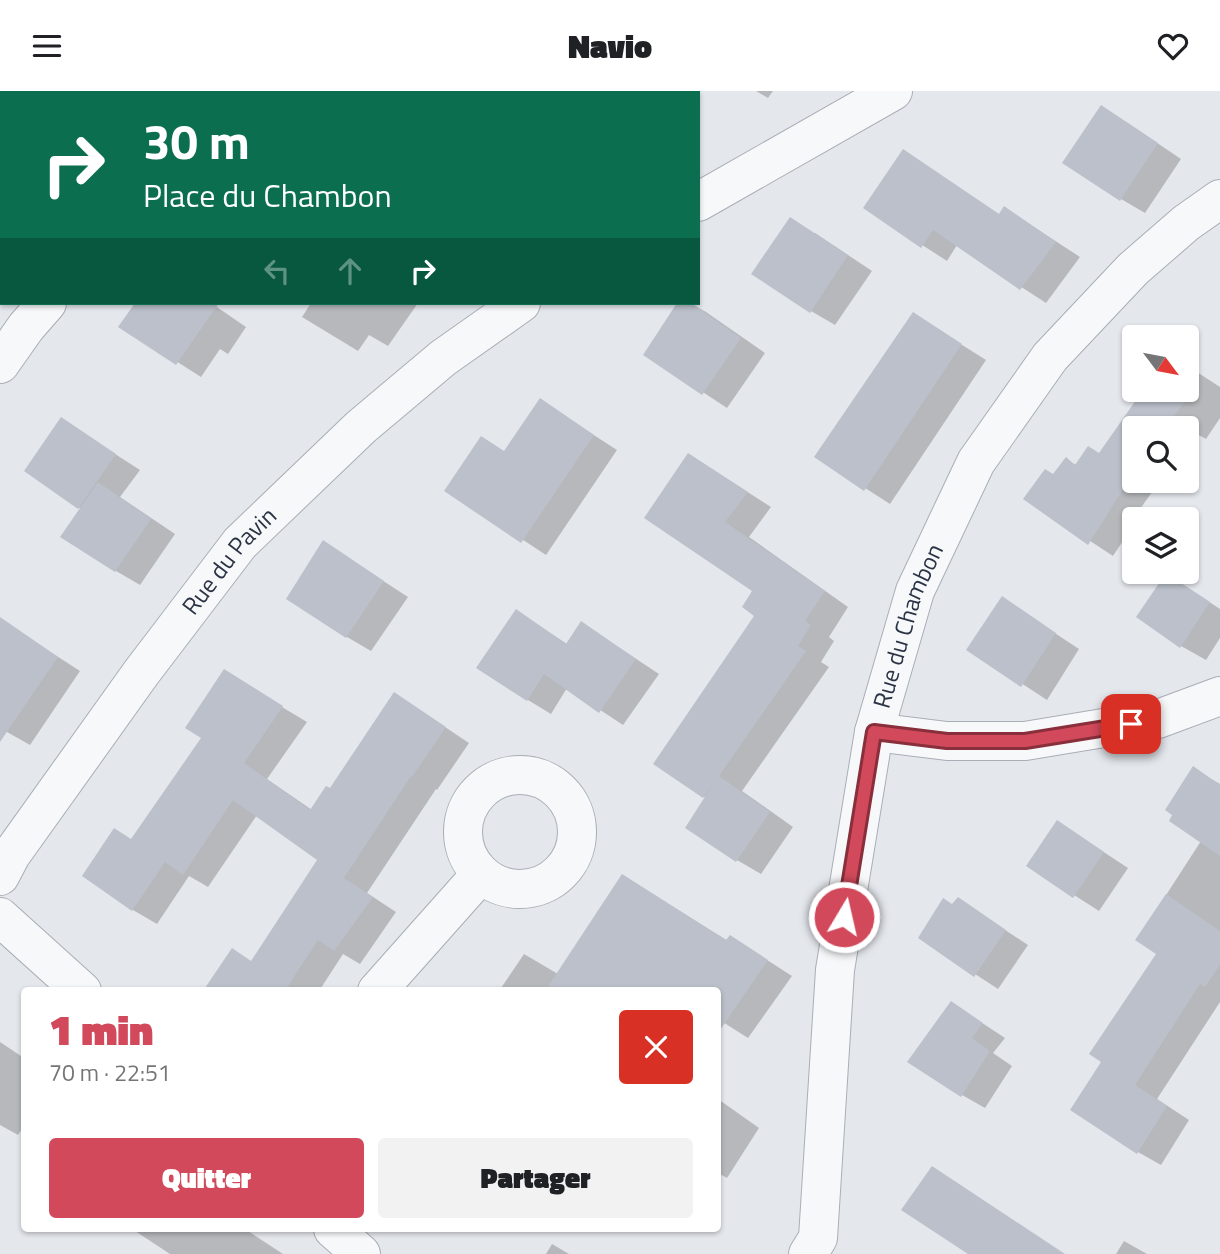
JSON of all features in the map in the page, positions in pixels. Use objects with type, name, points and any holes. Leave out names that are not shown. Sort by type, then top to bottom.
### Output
[{"type":"street","points":[[700,201],[893,91]]},
{"type":"street","name":"Rue du Chambon","points":[[823,1249],[835,970],[874,732],[915,591],[976,462],[1049,357],[1133,269],[1186,223],[1220,199]]},
{"type":"street","points":[[0,364],[45,305]]},
{"type":"street","name":"Rue du Pavin","points":[[0,876],[11,855],[84,753],[240,543],[372,418],[443,358],[518,305]]},
{"type":"street","points":[[874,732],[947,741],[1025,741],[1158,719],[1220,696]]},
{"type":"street","points":[[381,987],[481,874]]},
{"type":"street","points":[[0,917],[78,987]]},
{"type":"building","points":[[1101,105],[1158,143],[1120,201],[1062,163]]},
{"type":"building","points":[[903,149],[999,214],[1004,206],[1056,242],[1020,290],[933,230],[921,248],[863,208]]},
{"type":"building","points":[[790,217],[848,255],[810,313],[751,274]]},
{"type":"building","points":[[134,305],[218,305],[176,365],[118,327]]},
{"type":"building","points":[[676,305],[694,305],[741,338],[702,395],[643,355]]},
{"type":"building","points":[[913,312],[962,344],[864,491],[814,457]]},
{"type":"building","points":[[540,398],[594,435],[521,543],[444,491],[481,436],[504,451]]},
{"type":"building","points":[[1134,403],[1184,403],[1174,416],[1125,416]]},
{"type":"building","points":[[61,417],[116,454],[78,509],[24,471]]},
{"type":"building","points":[[1122,420],[1122,491],[1088,545],[1023,499],[1045,469],[1053,474],[1066,457],[1075,465],[1088,446],[1099,453]]},
{"type":"building","points":[[688,453],[748,492],[725,522],[825,591],[805,621],[811,625],[798,646],[806,651],[719,776],[770,812],[736,862],[685,828],[715,781],[703,798],[653,764],[754,616],[742,607],[752,591],[644,518]]},
{"type":"building","points":[[98,482],[151,519],[115,572],[60,537]]},
{"type":"building","points":[[323,540],[384,581],[346,638],[286,599]]},
{"type":"building","points":[[1158,584],[1183,584],[1210,602],[1180,648],[1136,617]]},
{"type":"building","points":[[1002,596],[1056,633],[1021,687],[966,650]]},
{"type":"building","points":[[516,609],[566,644],[581,621],[636,659],[599,713],[544,674],[527,701],[476,668]]},
{"type":"building","points":[[0,617],[58,657],[0,742]]},
{"type":"building","points":[[224,669],[283,706],[244,763],[310,810],[326,786],[330,788],[394,692],[446,727],[344,878],[373,897],[334,951],[318,940],[290,987],[206,987],[232,948],[251,961],[317,860],[233,800],[183,875],[165,862],[132,911],[82,876],[114,828],[131,839],[201,738],[185,728]]},
{"type":"building","points":[[1193,766],[1220,785],[1220,856],[1169,821],[1172,815],[1165,810]]},
{"type":"building","points":[[1057,820],[1104,852],[1073,898],[1026,866]]},
{"type":"building","points":[[622,874],[726,940],[730,935],[768,960],[721,1029],[721,987],[548,987]]},
{"type":"building","points":[[1166,894],[1220,931],[1220,965],[1205,987],[1200,984],[1135,1085],[1167,1106],[1137,1154],[1070,1110],[1101,1062],[1089,1054],[1156,954],[1135,940]]},
{"type":"building","points":[[958,897],[1006,930],[974,977],[918,938],[943,898],[952,904]]},
{"type":"building","points":[[951,1001],[983,1023],[972,1038],[990,1051],[961,1097],[907,1062]]},
{"type":"building","points":[[932,1166],[1065,1254],[968,1254],[901,1210]]},
{"type":"route","points":[[844,917],[874,732],[947,741],[1025,741],[1131,724]]}]
